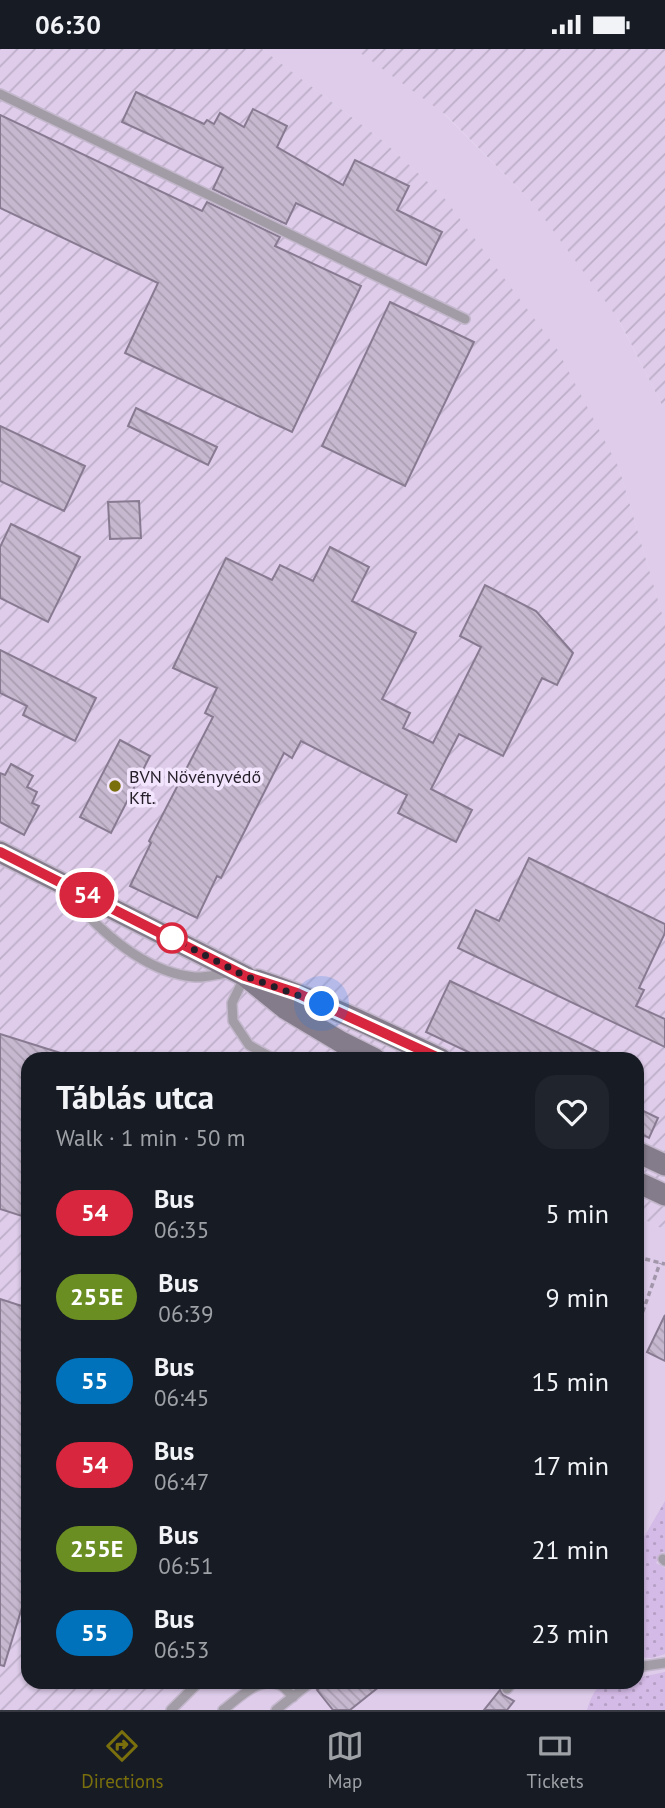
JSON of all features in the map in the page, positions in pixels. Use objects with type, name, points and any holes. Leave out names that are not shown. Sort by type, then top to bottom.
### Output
[{"type":"street","points":[[0,852],[241,974],[297,993],[425,1052]]},
{"type":"street","points":[[241,974],[286,1009],[361,1052]]},
{"type":"street","points":[[644,1155],[665,1165]]},
{"type":"street","points":[[644,1184],[665,1195]]},
{"type":"lane","points":[[0,94],[465,319]]},
{"type":"lane","points":[[54,879],[80,909],[110,937],[128,950],[170,972],[197,977],[241,974],[232,1003],[233,1021],[249,1045],[262,1052]]},
{"type":"lane","points":[[644,1666],[665,1663]]},
{"type":"lane","points":[[171,1710],[192,1689]]},
{"type":"lane","points":[[223,1710],[252,1689]]},
{"type":"lane","points":[[284,1689],[293,1697]]},
{"type":"lane","points":[[276,1710],[303,1689]]},
{"type":"path","points":[[644,1259],[663,1264],[644,1311]]},
{"type":"shaded area","points":[[0,49],[262,49],[383,141],[442,195],[557,349],[619,468],[665,624],[665,1230],[644,1222],[644,1052],[21,1052],[21,1689],[174,1689],[152,1710],[0,1710]]},
{"type":"shaded area","points":[[262,49],[356,49],[438,108],[532,202],[615,313],[665,411],[665,624],[619,468],[442,195],[383,141]]},
{"type":"shaded area","points":[[355,49],[665,49],[665,411],[619,320],[532,202],[446,115]]},
{"type":"shaded area","points":[[644,1222],[665,1230],[665,1710],[152,1710],[174,1689],[644,1689]]},
{"type":"shaded area","points":[[665,1501],[665,1553],[662,1552],[656,1563],[665,1568],[665,1654],[652,1658],[644,1657],[644,1537]]},
{"type":"shaded area","points":[[665,1672],[665,1710],[587,1710],[597,1689],[644,1689],[644,1676]]},
{"type":"building","points":[[136,92],[204,124],[207,120],[214,124],[220,113],[244,127],[253,109],[287,126],[277,147],[343,185],[355,160],[409,186],[397,210],[442,232],[426,265],[296,203],[286,224],[213,189],[223,168],[122,122]]},
{"type":"building","points":[[0,115],[202,211],[207,202],[280,237],[275,246],[361,286],[292,432],[125,353],[158,283],[0,208]]},
{"type":"building","points":[[390,302],[474,342],[405,486],[322,446]]},
{"type":"building","points":[[136,408],[217,447],[208,465],[128,426]]},
{"type":"building","points":[[0,426],[85,466],[64,511],[0,481]]},
{"type":"building","points":[[139,501],[141,538],[110,539],[108,502]]},
{"type":"building","points":[[11,524],[80,557],[48,622],[0,598],[0,547]]},
{"type":"building","points":[[330,547],[369,567],[352,601],[416,633],[382,699],[410,713],[403,728],[433,743],[481,647],[460,636],[485,585],[536,611],[573,653],[557,685],[542,678],[503,756],[459,734],[431,789],[472,810],[456,842],[398,813],[407,795],[301,741],[292,758],[284,753],[221,878],[217,876],[197,918],[130,886],[151,843],[149,841],[213,717],[205,713],[217,688],[173,668],[226,558],[272,580],[280,565],[313,581]]},
{"type":"building","points":[[0,650],[96,698],[75,741],[23,715],[27,706],[0,693]]},
{"type":"building","name":"BVN Növényvédő Kft.","points":[[120,740],[150,756],[111,833],[80,817]]},
{"type":"building","points":[[11,764],[33,776],[27,787],[37,792],[32,803],[39,806],[24,835],[0,822],[0,773],[5,775]]},
{"type":"building","points":[[529,858],[665,924],[665,933],[639,988],[644,990],[636,1006],[665,1019],[665,1047],[458,948],[476,910],[499,921]]},
{"type":"building","points":[[450,981],[598,1052],[468,1052],[426,1032]]},
{"type":"building","points":[[0,1034],[57,1052],[21,1052],[21,1216],[0,1209]]},
{"type":"building","points":[[644,1111],[658,1118],[649,1138],[644,1136]]},
{"type":"building","points":[[0,1299],[21,1306],[21,1611],[4,1666],[0,1665]]},
{"type":"building","points":[[665,1315],[665,1361],[647,1352]]},
{"type":"building","points":[[376,1689],[350,1710],[333,1710],[317,1690]]},
{"type":"building","points":[[500,1690],[514,1701],[507,1710],[484,1710]]},
{"type":"bus line","name":"54","points":[[0,852],[245,976],[297,993],[426,1052]]},
{"type":"place","name":"BVN Növényvédő Kft.","points":[[115,786]]},
{"type":"route","points":[[172,938],[245,976],[322,1004]]}]
